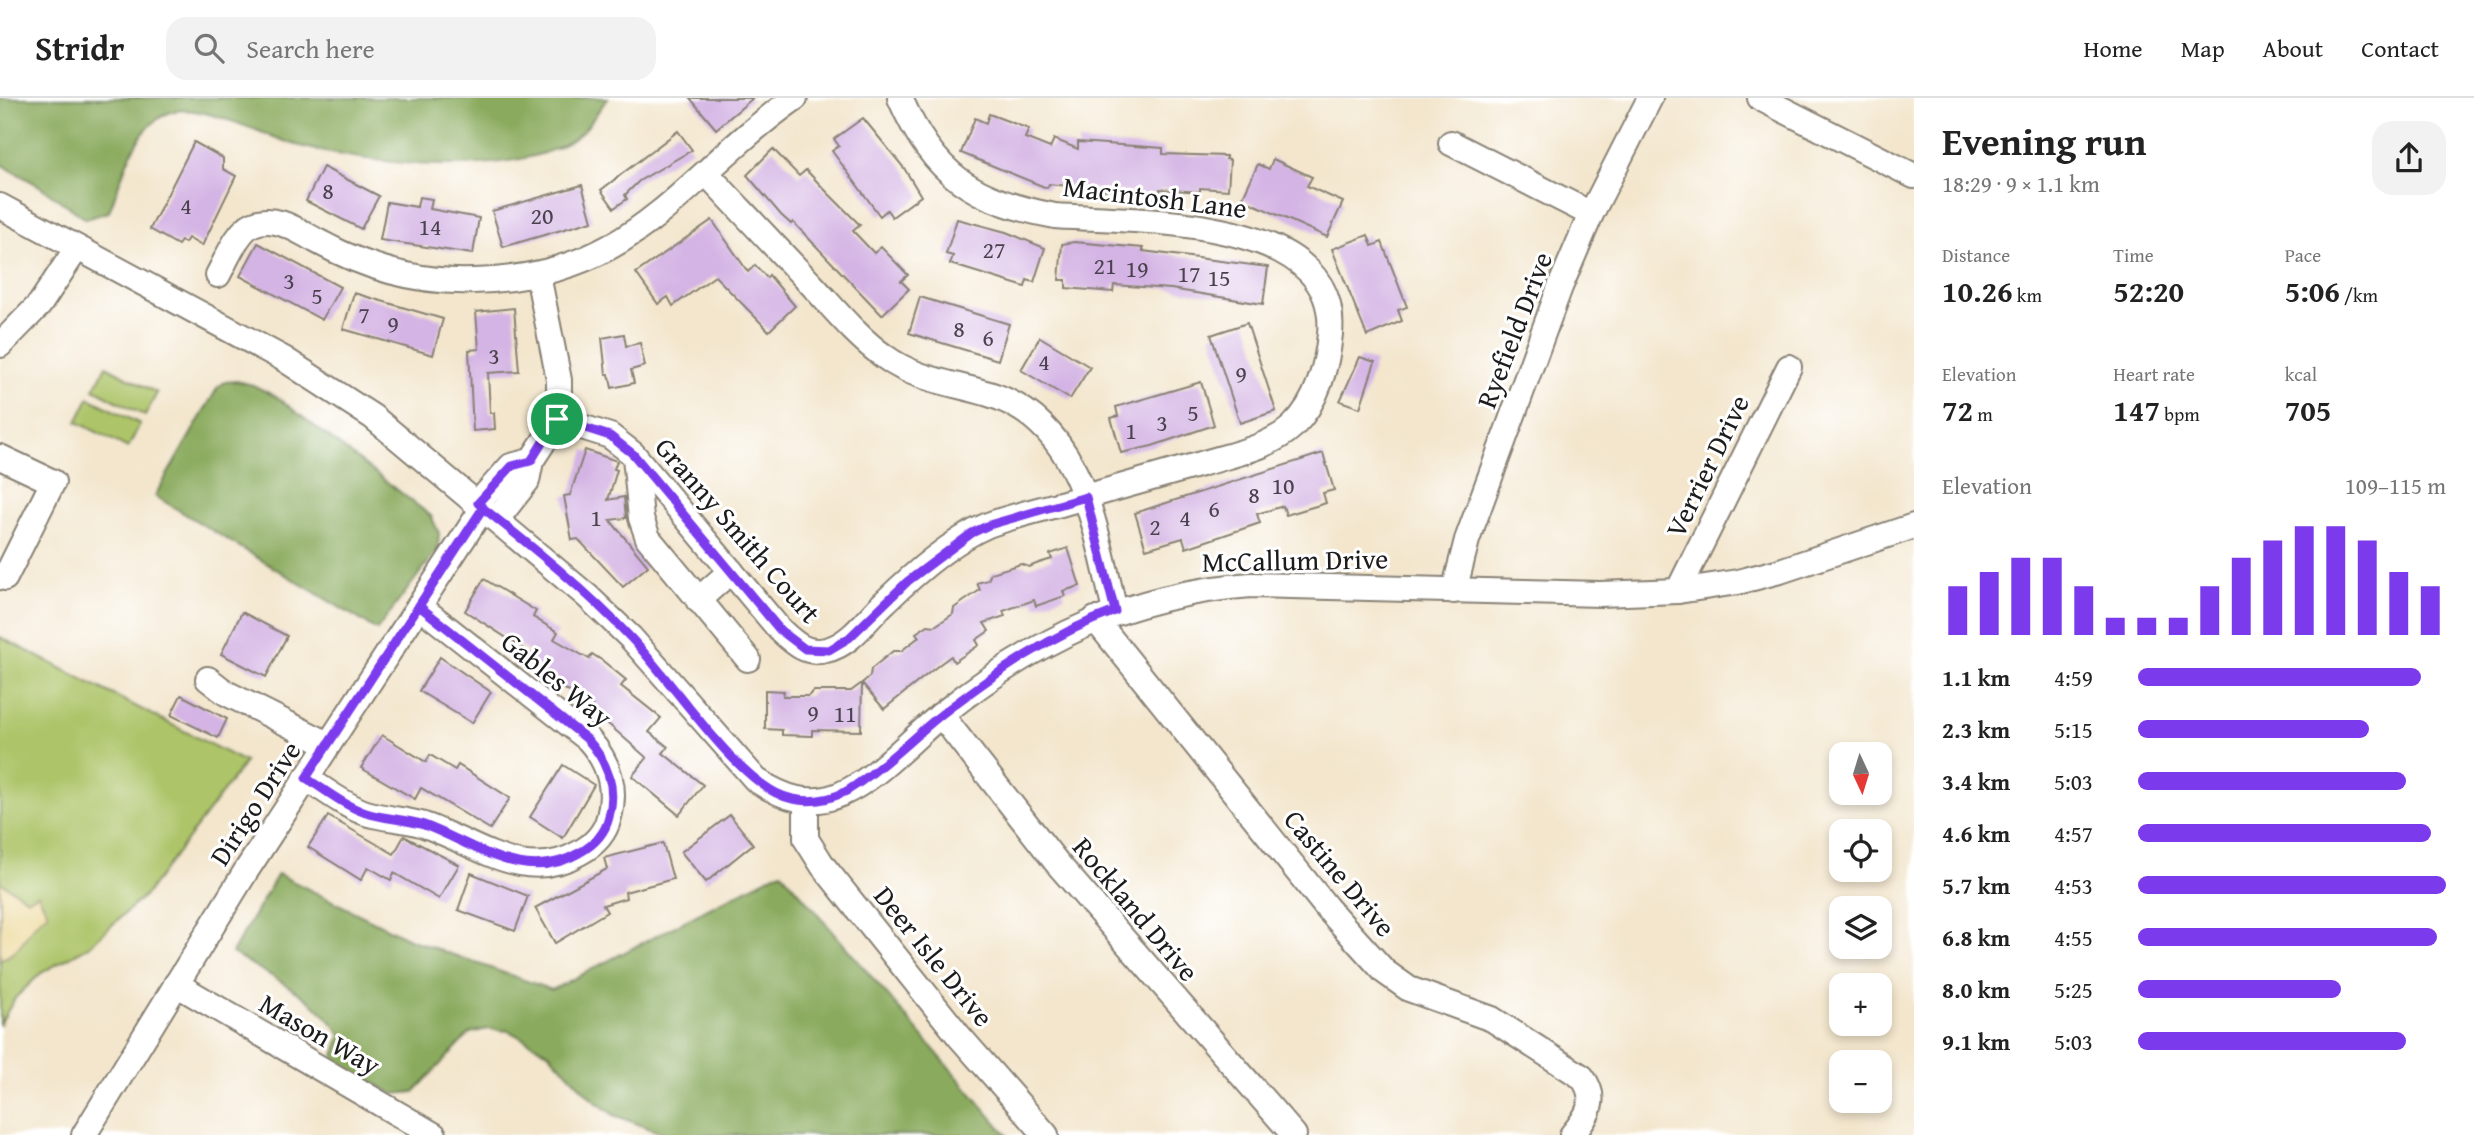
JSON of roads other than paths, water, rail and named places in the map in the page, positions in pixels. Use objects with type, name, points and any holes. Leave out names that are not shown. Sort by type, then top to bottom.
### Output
[{"type":"street","points":[[218,275],[244,231],[256,223],[269,220],[291,228],[353,261],[390,272],[472,281],[538,275],[569,266],[624,240],[681,198],[753,130],[795,98]]},
{"type":"street","name":"Macintosh Lane","points":[[900,98],[934,159],[958,181],[985,196],[1014,207],[1055,215],[1189,227],[1253,237],[1280,249],[1298,261],[1322,293],[1329,320],[1327,353],[1313,398],[1293,426],[1280,436],[1233,454],[1086,497]]},
{"type":"street","name":"Ryefield Drive","points":[[1454,591],[1472,527],[1560,287],[1591,214],[1650,98]]},
{"type":"street","points":[[1760,98],[1914,176]]},
{"type":"street","points":[[1451,143],[1591,214]]},
{"type":"street","points":[[707,174],[833,308],[883,356],[922,376],[1006,400],[1042,426],[1069,459],[1086,497],[1105,615]]},
{"type":"street","points":[[0,206],[307,372],[373,417],[558,569],[631,638],[756,780],[780,795],[806,801]]},
{"type":"street","points":[[0,345],[40,303],[77,248]]},
{"type":"street","points":[[538,275],[559,380],[561,398],[557,419]]},
{"type":"street","name":"Verrier Drive","points":[[1678,591],[1789,367]]},
{"type":"street","name":"Granny Smith Court","points":[[557,419],[610,436],[635,457],[796,645],[813,651],[829,650],[849,638],[908,581],[972,533],[989,525],[1086,497]]},
{"type":"street","name":"Dirigo Drive","points":[[84,1135],[306,778],[419,606],[486,510],[527,481],[531,461],[557,419]]},
{"type":"street","points":[[0,457],[53,482],[5,578],[0,575]]},
{"type":"street","points":[[635,457],[643,527],[653,545],[748,659]]},
{"type":"street","name":"McCallum Drive","points":[[806,801],[833,797],[850,789],[941,715],[1018,660],[1105,615],[1187,592],[1251,585],[1600,594],[1678,591],[1759,576],[1914,526]]},
{"type":"street","points":[[698,600],[731,571]]},
{"type":"street","name":"Gables Way","points":[[306,778],[365,812],[422,824],[502,860],[525,865],[559,862],[593,845],[603,833],[612,806],[611,782],[599,752],[587,739],[419,606]]},
{"type":"street","name":"Castine Drive","points":[[1105,615],[1327,908],[1385,972],[1409,989],[1473,1010],[1513,1031],[1574,1070],[1588,1084],[1592,1096],[1587,1115],[1572,1135]]},
{"type":"street","points":[[208,680],[226,693],[328,744]]},
{"type":"street","name":"Rockland Drive","points":[[941,715],[1057,863],[1294,1135]]},
{"type":"street","name":"Deer Isle Drive","points":[[806,801],[806,839],[823,866],[959,1036],[1046,1135]]},
{"type":"street","name":"Mason Way","points":[[176,984],[434,1135]]}]
